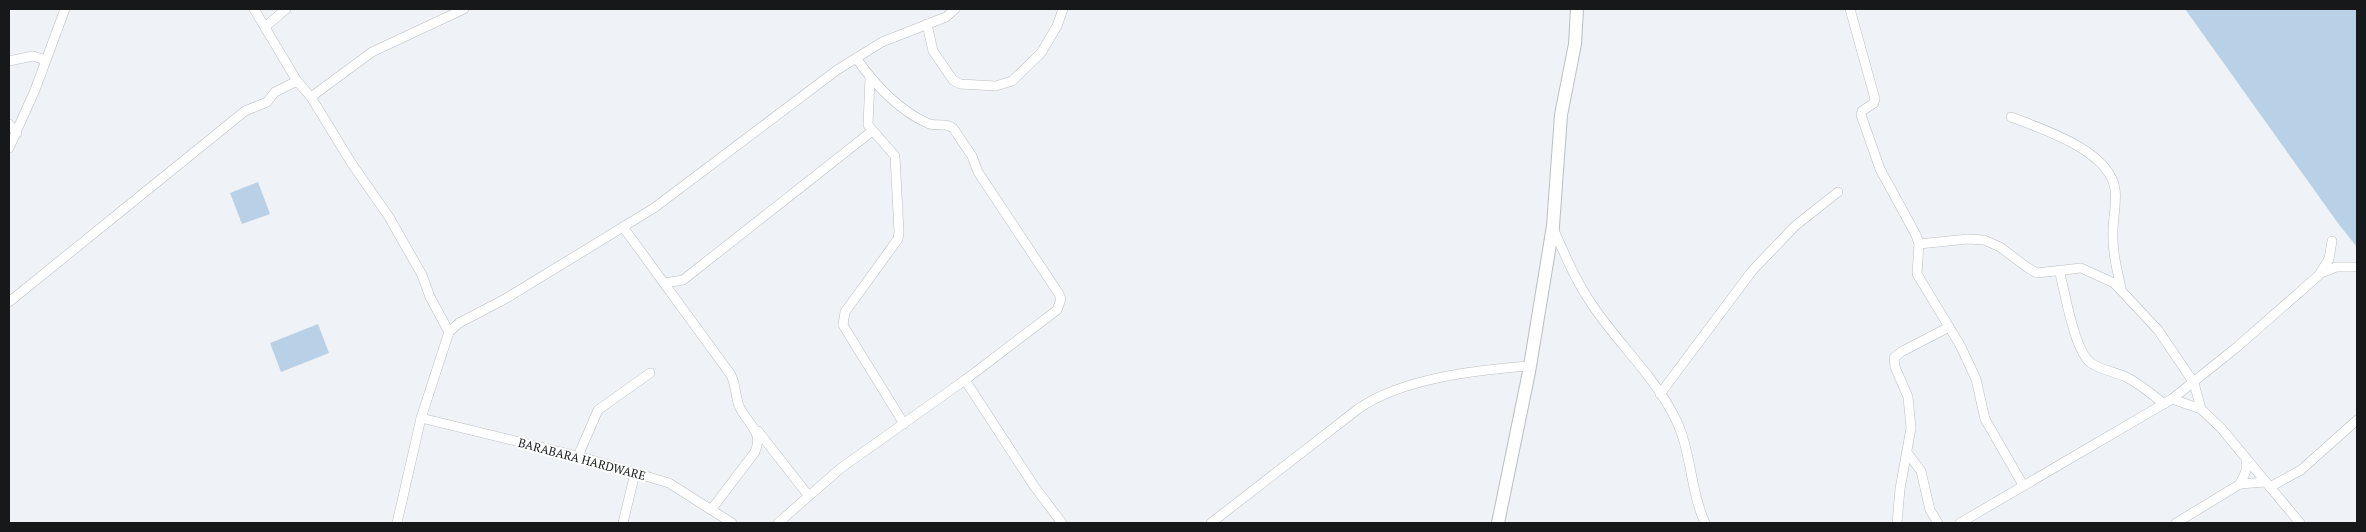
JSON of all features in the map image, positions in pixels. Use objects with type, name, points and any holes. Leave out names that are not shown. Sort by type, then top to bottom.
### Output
[{"type":"street","points":[[9,148],[17,133],[65,9]]},
{"type":"street","points":[[254,9],[297,81],[311,96],[352,164],[389,217],[422,275],[430,297],[449,332]]},
{"type":"street","points":[[265,27],[286,9]]},
{"type":"street","points":[[311,96],[372,52],[464,9]]},
{"type":"street","points":[[397,523],[421,418],[449,332],[459,324],[497,304],[624,227],[721,158],[820,82],[856,58],[882,42],[946,18],[955,9]]},
{"type":"street","points":[[927,24],[933,51],[953,80],[960,84],[996,86],[1012,81],[1041,53],[1057,26],[1063,9]]},
{"type":"street","points":[[1498,523],[1530,366],[1553,226],[1561,115],[1575,44],[1577,9]]},
{"type":"street","points":[[1850,9],[1875,99],[1874,103],[1862,111],[1863,120],[1880,169],[1914,228],[1919,244],[1917,274],[1949,326],[1976,379],[1985,418],[2023,485]]},
{"type":"street","points":[[9,60],[33,56],[45,60]]},
{"type":"street","points":[[778,523],[841,468],[965,380],[1057,310],[1060,299],[1059,294],[978,172],[972,156],[953,128],[949,125],[927,123],[904,110],[870,78],[856,58]]},
{"type":"street","points":[[870,78],[867,121],[871,132],[895,156],[899,232],[898,239],[845,312],[843,325],[904,424]]},
{"type":"street","points":[[9,302],[245,111],[267,102],[275,92],[297,81]]},
{"type":"street","points":[[2011,117],[2078,146],[2098,162],[2111,177],[2115,187],[2116,200],[2113,231],[2114,248],[2121,288]]},
{"type":"street","points":[[9,124],[17,133]]},
{"type":"street","points":[[664,283],[683,280],[871,132]]},
{"type":"street","points":[[1660,394],[1733,293],[1764,256],[1795,226],[1838,192]]},
{"type":"street","points":[[1553,226],[1583,292],[1660,394],[1674,416],[1688,451],[1702,521]]},
{"type":"street","points":[[624,227],[731,375],[736,386],[740,407],[808,495]]},
{"type":"street","points":[[1919,244],[1968,239],[1984,240],[2000,247],[2028,268],[2037,272],[2081,268],[2107,278],[2121,288],[2158,330],[2194,383],[2201,409],[2221,428],[2246,461],[2300,523]]},
{"type":"street","points":[[2319,275],[2329,259],[2332,241]]},
{"type":"street","points":[[1960,523],[2168,402],[2194,383],[2319,275],[2336,267],[2354,267]]},
{"type":"street","points":[[2058,270],[2078,342],[2085,357],[2098,367],[2125,377],[2168,402],[2201,409]]},
{"type":"street","points":[[1897,523],[1900,489],[1908,454],[1910,428],[1908,397],[1894,367],[1894,358],[1901,352],[1949,326]]},
{"type":"street","points":[[1211,523],[1372,400],[1416,384],[1463,373],[1530,366]]},
{"type":"street","points":[[578,456],[598,410],[650,373]]},
{"type":"street","points":[[965,380],[1034,486],[1062,523]]},
{"type":"street","name":"BARABARA HARDWARE","points":[[421,418],[578,456],[669,483],[732,523]]},
{"type":"street","points":[[2176,523],[2240,484],[2267,485],[2301,470],[2357,420]]},
{"type":"street","points":[[711,510],[755,452],[758,445],[756,429]]},
{"type":"street","points":[[1908,454],[1920,471],[1930,510],[1938,523]]},
{"type":"street","points":[[2240,484],[2246,471],[2246,461]]},
{"type":"street","points":[[624,523],[635,473]]},
{"type":"shaded area","points":[[2185,9],[2357,9],[2357,247],[2340,226]]},
{"type":"shaded area","points":[[258,182],[270,214],[242,224],[230,193]]},
{"type":"shaded area","points":[[318,324],[329,353],[281,372],[270,343]]}]
